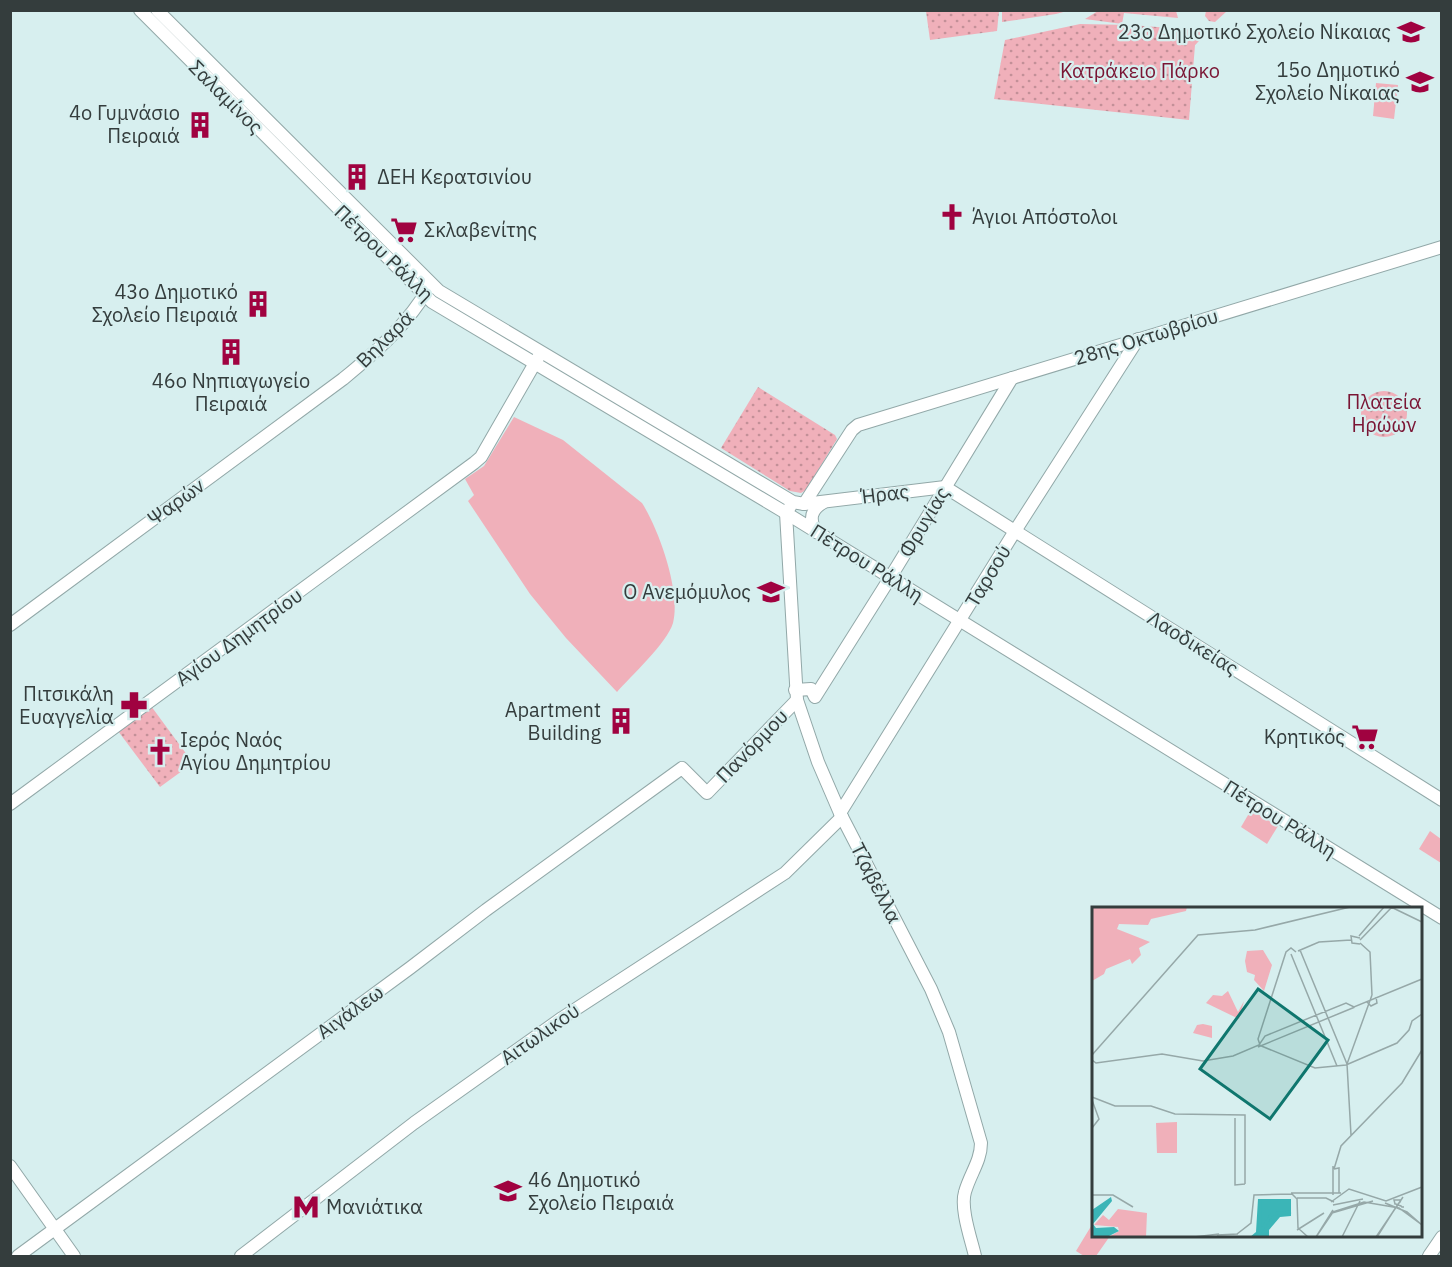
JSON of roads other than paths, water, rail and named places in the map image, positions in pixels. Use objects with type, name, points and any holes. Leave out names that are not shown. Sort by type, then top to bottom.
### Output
[{"type":"main road","name":"Σαλαμίνος","points":[[140,10],[313,184]]},
{"type":"main road","name":"Σαλαμίνος","points":[[157,10],[325,178]]},
{"type":"main road","name":"Πέτρου Ράλλη","points":[[325,178],[431,285],[798,503],[825,501]]},
{"type":"main road","name":"Πέτρου Ράλλη","points":[[313,184],[424,296],[786,513],[1442,918]]},
{"type":"main road","name":"28ης Οκτωβρίου","points":[[798,503],[852,430],[867,422],[1442,247]]},
{"type":"main road","name":"Βηλαρά","points":[[343,379],[389,340],[431,285]]},
{"type":"main road","name":"Ταρσού","points":[[841,815],[925,675],[1138,339]]},
{"type":"main road","name":"Αγίου Δημητρίου","points":[[10,804],[482,457],[542,352]]},
{"type":"main road","name":"Φρυγίας","points":[[796,695],[811,689],[815,697],[1012,378]]},
{"type":"main road","name":"Ψαρών","points":[[10,626],[343,379]]},
{"type":"main road","name":"Λαοδικείας","points":[[945,487],[1442,800]]},
{"type":"main road","name":"Ήρας","points":[[825,501],[945,487]]},
{"type":"main road","points":[[816,532],[811,519],[812,514],[814,509],[825,501]]},
{"type":"main road","points":[[786,513],[798,503]]},
{"type":"main road","name":"Τζαβέλλα","points":[[786,513],[796,695],[818,762],[841,815],[931,989],[957,1057],[981,1143],[981,1152],[964,1194],[965,1212],[975,1257]]},
{"type":"main road","name":"Πανόρμου","points":[[682,768],[707,793],[796,695]]},
{"type":"main road","name":"Αιγάλεω","points":[[18,1257],[486,910],[682,768]]},
{"type":"main road","name":"Αιτωλικού","points":[[241,1257],[414,1124],[562,1018],[785,873],[841,815]]},
{"type":"main road","points":[[10,1166],[74,1257]]},
{"type":"main road","points":[[1430,1257],[1442,1237]]},
{"type":"place","name":"23ο Δημοτικό Σχολείο Νίκαιας","points":[[1411,32]]},
{"type":"place","name":"15ο Δημοτικό Σχολείο Νίκαιας","points":[[1420,82]]},
{"type":"place","name":"4ο Γυμνάσιο Πειραιά","points":[[200,125]]},
{"type":"place","name":"ΔΕΗ Κερατσινίου","points":[[357,177]]},
{"type":"place","name":"Άγιοι Απόστολοι","points":[[952,217]]},
{"type":"place","name":"Σκλαβενίτης","points":[[404,230]]},
{"type":"place","name":"43ο Δημοτικό Σχολείο Πειραιά","points":[[258,304]]},
{"type":"place","name":"46ο Νηπιαγωγείο Πειραιά","points":[[231,352]]},
{"type":"place","name":"Ο Ανεμόμυλος","points":[[771,592]]},
{"type":"place","name":"Πιτσικάλη Ευαγγελία","points":[[134,705]]},
{"type":"place","name":"Apartment Building","points":[[621,721]]},
{"type":"place","name":"Κρητικός","points":[[1365,737]]},
{"type":"place","name":"Ιερός Ναός Αγίου Δημητρίου","points":[[160,752]]},
{"type":"place","name":"46 Δημοτικό Σχολείο Πειραιά","points":[[508,1191]]},
{"type":"place","name":"Μανιάτικα","points":[[306,1207]]},
{"type":"park label","name":"Κατράκειο Πάρκο","points":[[1140,71]]},
{"type":"park label","name":"Πλατεία Ηρώων","points":[[1384,414]]}]
